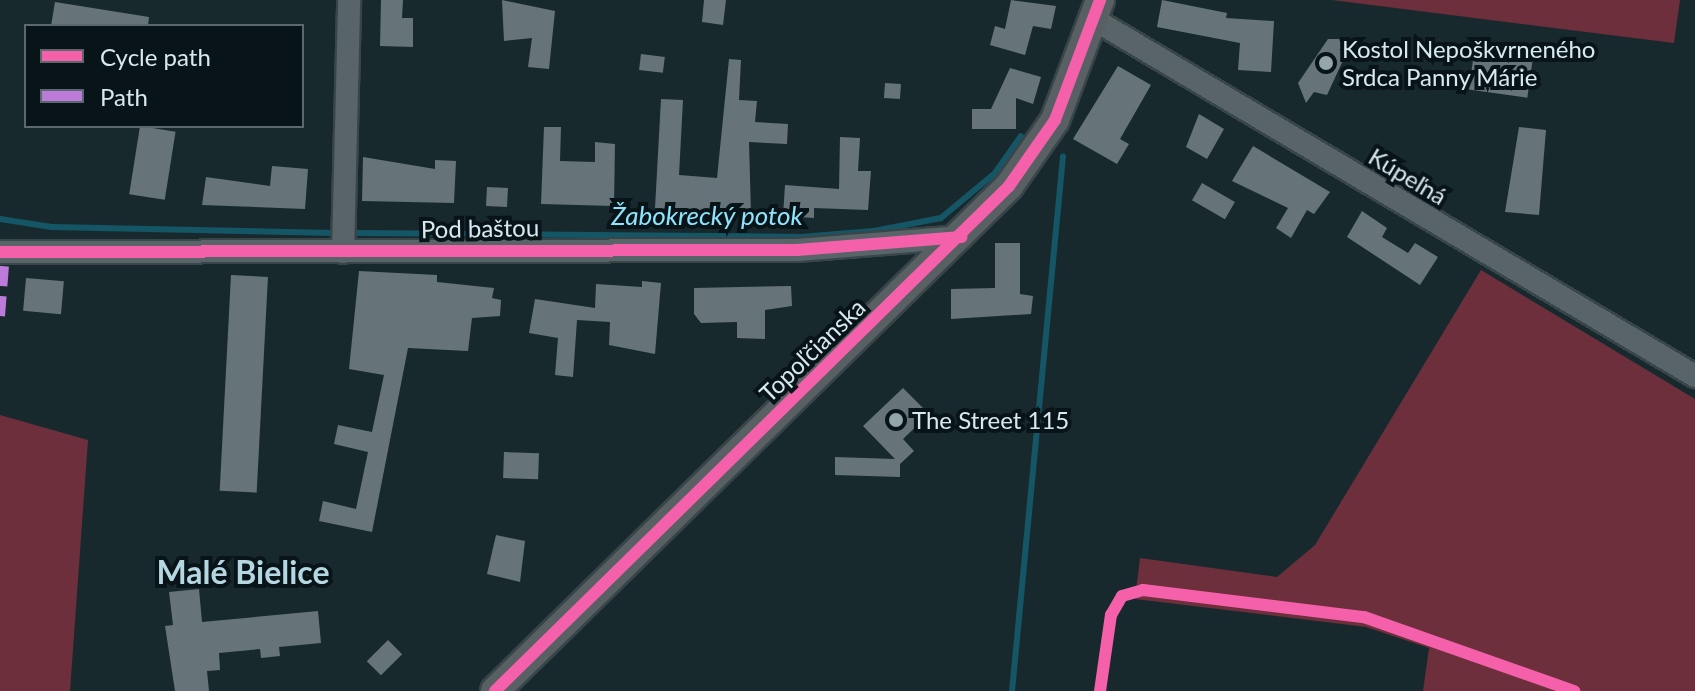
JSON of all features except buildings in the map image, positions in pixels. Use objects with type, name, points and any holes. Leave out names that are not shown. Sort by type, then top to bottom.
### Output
[{"type":"main road","name":"Topoľčianska","points":[[495,691],[961,237],[1040,144],[1098,10]]},
{"type":"street","points":[[343,252],[349,0]]},
{"type":"street","name":"Kúpeľná","points":[[1098,10],[1695,376]]},
{"type":"street","name":"Pod baštou","points":[[0,252],[797,250],[961,237]]},
{"type":"shaded area","points":[[1332,0],[1680,0],[1674,43]]},
{"type":"shaded area","points":[[1481,270],[1695,399],[1695,691],[1423,691],[1429,648],[1366,627],[1135,599],[1140,558],[1277,577],[1315,545]]},
{"type":"shaded area","points":[[0,415],[88,440],[70,691],[0,691]]},
{"type":"waterway","name":"Žabokrecký potok","points":[[356,233],[801,237],[874,231],[941,218],[995,173],[1021,136]]},
{"type":"waterway","name":"Žabokrecký potok","points":[[1012,691],[1063,156]]},
{"type":"waterway","name":"Žabokrecký potok","points":[[0,219],[51,227],[333,233]]},
{"type":"marked path","points":[[0,316],[5,252]]},
{"type":"cycle path","points":[[495,691],[1009,186],[1055,120],[1100,0]]},
{"type":"cycle path","points":[[0,252],[797,250],[961,237]]},
{"type":"cycle path","points":[[1100,691],[1111,615],[1122,596],[1143,590],[1364,617],[1574,691]]},
{"type":"place","name":"Kostol Nepoškvrneného Srdca Panny Márie","points":[[1326,63]]},
{"type":"place","name":"The Street 115","points":[[896,420]]},
{"type":"district","name":"Malé Bielice","points":[[243,572]]}]
